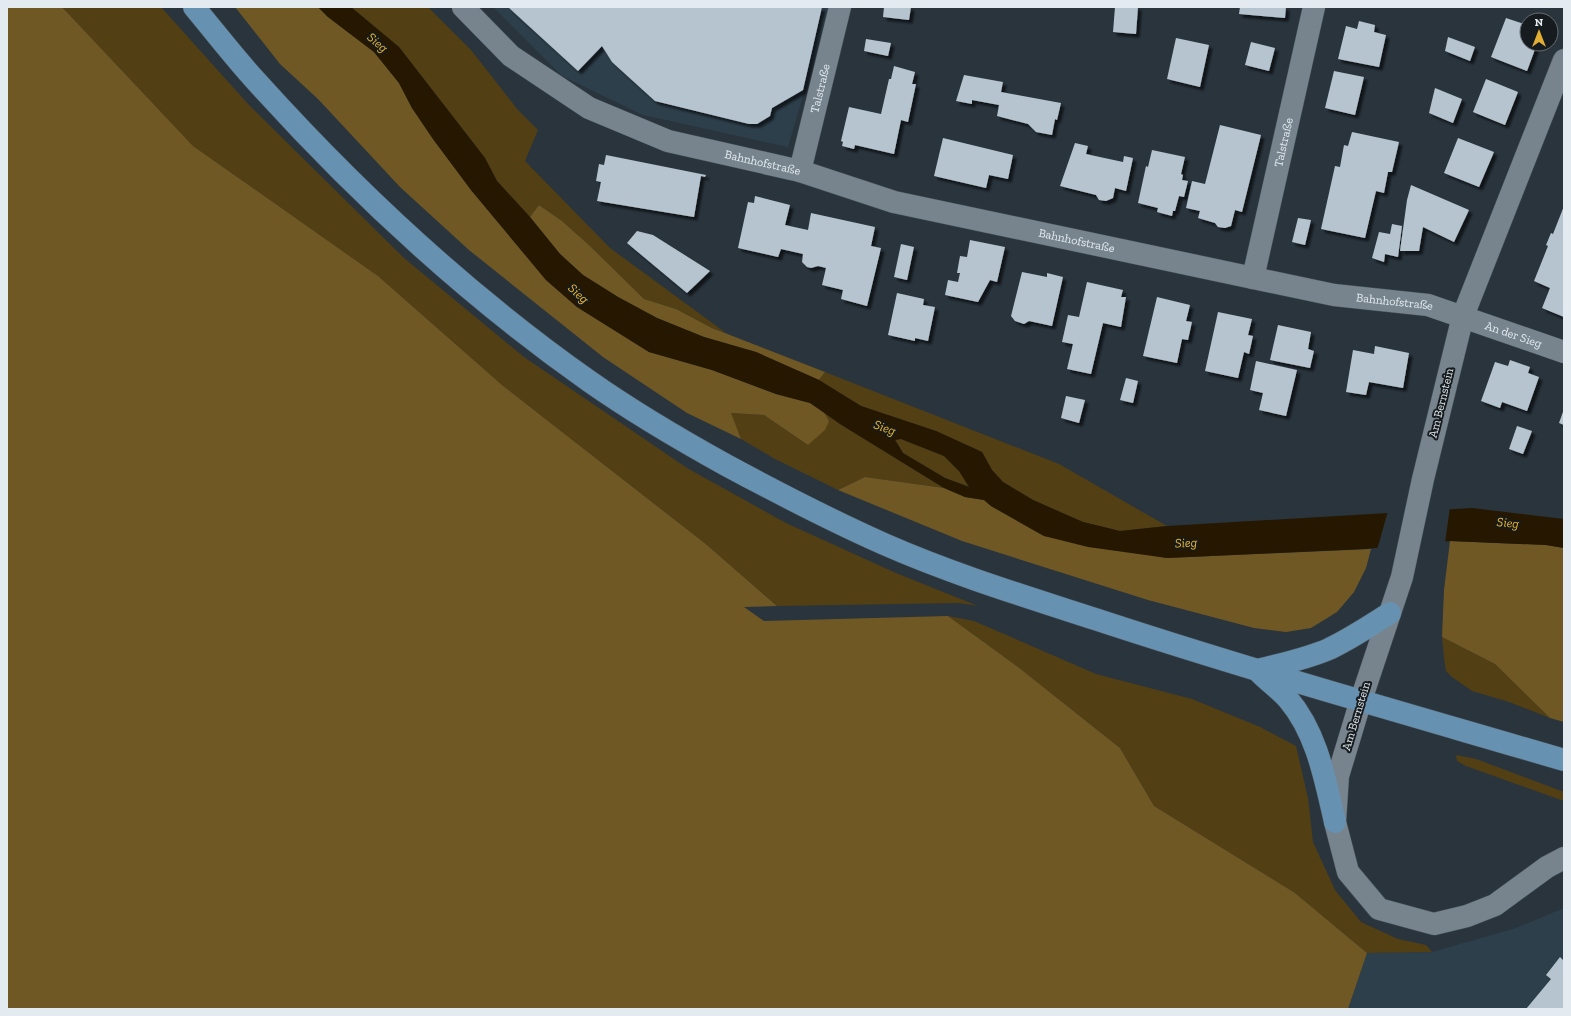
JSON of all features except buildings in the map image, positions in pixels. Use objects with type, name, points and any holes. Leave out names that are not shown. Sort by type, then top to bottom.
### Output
[{"type":"main road","points":[[194,7],[254,80],[338,168],[424,250],[511,322],[588,381],[689,444],[785,497],[885,544],[970,578],[1207,656],[1564,760]]},
{"type":"main road","points":[[1257,670],[1293,661],[1327,649],[1360,633],[1390,614]]},
{"type":"main road","points":[[1257,670],[1288,699],[1311,735],[1324,777],[1335,822]]},
{"type":"street","name":"Bahnhofstraße","points":[[463,7],[511,56],[589,108],[668,141],[800,170],[894,202],[1334,295],[1428,304],[1463,316]]},
{"type":"street","name":"Talstraße","points":[[800,170],[840,7]]},
{"type":"street","name":"Talstraße","points":[[1253,278],[1314,7]]},
{"type":"street","points":[[1463,316],[1564,61]]},
{"type":"street","name":"An der Sieg","points":[[1463,316],[1564,352]]},
{"type":"street","name":"Am Bernstein","points":[[1463,316],[1423,479],[1402,577],[1361,700],[1338,776],[1335,822],[1348,872],[1379,909],[1434,924],[1467,916],[1495,904],[1547,867],[1564,858]]},
{"type":"shaded area","points":[[7,7],[62,7],[193,146],[378,276],[502,385],[707,545],[777,606],[744,607],[764,621],[948,616],[1018,667],[1120,748],[1154,806],[1295,893],[1367,953],[1348,1009],[7,1009]]},
{"type":"shaded area","points":[[62,7],[161,7],[249,105],[404,258],[524,357],[687,468],[786,523],[896,573],[978,606],[959,603],[777,606],[707,545],[502,385],[378,276],[193,146]]},
{"type":"shaded area","points":[[235,7],[318,7],[328,17],[374,52],[399,83],[412,108],[471,190],[546,280],[577,307],[649,352],[712,370],[776,394],[810,403],[824,412],[829,421],[825,430],[808,445],[764,415],[731,413],[741,439],[687,413],[603,357],[469,250],[400,187],[318,99],[280,64]]},
{"type":"shaded area","points":[[351,7],[428,7],[471,50],[518,110],[538,130],[525,161],[610,248],[726,333],[712,328],[676,309],[644,299],[590,246],[562,221],[539,205],[530,217],[497,181],[485,158],[399,47]]},
{"type":"shaded area","points":[[493,7],[829,7],[788,147],[643,115],[562,76]]},
{"type":"shaded area","points":[[539,205],[562,221],[590,246],[644,299],[676,309],[712,328],[825,372],[819,380],[756,352],[704,337],[657,318],[618,297],[583,275],[560,254],[530,217]]},
{"type":"shaded area","points":[[825,372],[1059,464],[1167,526],[1120,531],[1083,522],[1033,500],[1003,482],[992,470],[982,452],[936,431],[861,406],[819,380]]},
{"type":"shaded area","points":[[824,412],[840,424],[944,488],[865,477],[838,490],[775,459],[741,439],[730,413],[764,415],[808,445],[829,421]]},
{"type":"shaded area","points":[[895,439],[901,439],[944,456],[959,471],[970,487],[945,478],[903,453]]},
{"type":"shaded area","points":[[865,477],[944,488],[965,497],[984,500],[991,506],[1044,536],[1167,558],[1371,549],[1366,568],[1354,592],[1337,612],[1311,628],[1286,632],[1254,628],[1148,600],[962,541],[838,490]]},
{"type":"shaded area","points":[[1450,541],[1546,545],[1564,548],[1564,722],[1550,718],[1495,664],[1442,637],[1444,590]]},
{"type":"shaded area","points":[[948,616],[974,621],[1096,674],[1192,699],[1260,727],[1296,746],[1308,798],[1313,842],[1335,890],[1361,922],[1398,939],[1426,945],[1432,952],[1367,953],[1295,893],[1154,806],[1120,748],[1018,667]]},
{"type":"shaded area","points":[[1442,637],[1495,664],[1550,718],[1509,702],[1472,691],[1452,677],[1446,671]]},
{"type":"shaded area","points":[[1456,755],[1476,759],[1564,792],[1564,801],[1466,766],[1457,761]]},
{"type":"shaded area","points":[[1564,908],[1564,1009],[1348,1009],[1367,953],[1432,952],[1516,928]]},
{"type":"water","name":"Sieg","points":[[318,7],[351,7],[399,47],[485,158],[497,181],[530,217],[560,254],[583,275],[618,297],[657,318],[704,337],[756,352],[819,380],[861,406],[936,431],[982,452],[992,470],[1003,482],[1033,500],[1083,522],[1120,531],[1167,526],[1472,508],[1564,519],[1564,548],[1546,545],[1450,541],[1365,549],[1167,558],[1088,547],[1044,536],[991,506],[984,500],[965,497],[944,488],[840,424],[810,403],[776,394],[712,370],[649,352],[577,307],[546,280],[471,190],[412,108],[399,83],[374,52],[328,17]],"holes":[[[901,439],[944,456],[959,471],[969,487],[945,478],[903,453],[895,440]]]},
{"type":"pier","points":[[1450,507],[1445,543],[1377,550],[1388,511]]}]
